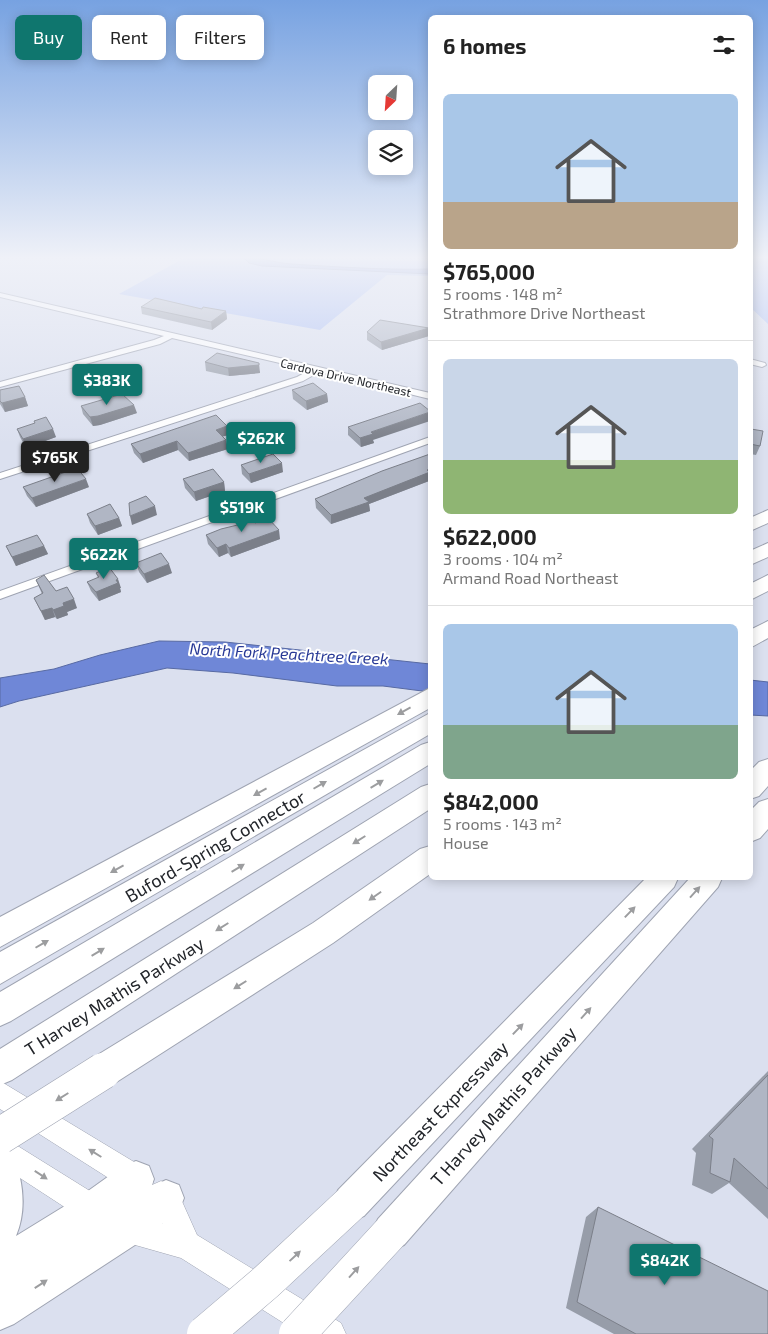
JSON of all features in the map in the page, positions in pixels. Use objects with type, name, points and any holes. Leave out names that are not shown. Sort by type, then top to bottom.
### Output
[{"type":"highway","points":[[753,524],[768,516]]},
{"type":"highway","points":[[753,542],[768,535]]},
{"type":"highway","points":[[753,557],[768,549]]},
{"type":"highway","points":[[753,591],[768,582]]},
{"type":"highway","points":[[753,638],[768,628]]},
{"type":"highway","name":"Buford-Spring Connector","points":[[0,933],[428,697]]},
{"type":"highway","points":[[0,1010],[426,734]]},
{"type":"highway","name":"Buford-Spring Connector","points":[[0,968],[426,734]]},
{"type":"highway","points":[[753,785],[768,769]]},
{"type":"highway","name":"T Harvey Mathis Parkway","points":[[0,1068],[428,796]]},
{"type":"highway","points":[[753,827],[768,810]]},
{"type":"highway","points":[[0,1136],[322,932],[428,859]]},
{"type":"highway","name":"Northeast Expressway","points":[[206,1334],[265,1283],[351,1203],[662,880]]},
{"type":"highway","name":"T Harvey Mathis Parkway","points":[[298,1334],[706,880]]},
{"type":"highway","points":[[0,1167],[4,1178],[4,1202],[0,1229]]},
{"type":"highway","points":[[0,1268],[94,1209],[136,1179]]},
{"type":"highway","points":[[0,1310],[125,1230],[166,1198]]},
{"type":"main road","points":[[0,1094],[166,1198],[187,1245]]},
{"type":"main road","points":[[0,1149],[125,1230],[187,1245],[330,1334]]},
{"type":"street","name":"Cardova Drive Northeast","points":[[101,319],[428,396]]},
{"type":"street","points":[[0,385],[157,342],[171,336]]},
{"type":"street","points":[[753,362],[762,365]]},
{"type":"street","points":[[0,476],[300,379],[317,370]]},
{"type":"street","points":[[0,595],[428,441]]},
{"type":"shaded area","points":[[260,319],[333,319],[320,330]]},
{"type":"water","name":"North Fork Peachtree Creek","points":[[159,641],[225,642],[428,664],[428,692],[383,686],[337,686],[233,673],[167,668],[19,701],[0,707],[0,678],[54,669],[100,655]]},
{"type":"water","points":[[753,680],[768,682],[768,716],[753,715]]},
{"type":"building","points":[[198,319],[215,319],[211,322]]},
{"type":"building","points":[[380,320],[428,328],[381,342],[367,332]]},
{"type":"building","points":[[217,353],[259,363],[259,365],[228,368],[205,362]]},
{"type":"building","points":[[99,365],[110,376],[96,380],[84,368]]},
{"type":"building","points":[[313,383],[327,394],[306,401],[292,390]]},
{"type":"building","points":[[19,386],[25,397],[2,403],[0,401],[0,390]]},
{"type":"building","points":[[122,394],[134,405],[90,417],[81,406]]},
{"type":"building","points":[[420,403],[428,409],[428,413],[371,432],[373,434],[360,438],[348,427]]},
{"type":"building","points":[[216,415],[227,426],[216,430],[226,440],[188,453],[177,441],[140,454],[131,444]]},
{"type":"building","points":[[46,417],[53,429],[23,439],[17,429]]},
{"type":"building","points":[[753,429],[763,431],[760,446],[753,445]]},
{"type":"building","points":[[273,454],[282,463],[249,474],[241,465]]},
{"type":"building","points":[[428,455],[428,473],[364,498],[369,502],[331,515],[315,499],[382,471]]},
{"type":"building","points":[[77,468],[86,479],[32,498],[23,487]]},
{"type":"building","points":[[213,469],[224,482],[194,492],[183,479]]},
{"type":"building","points":[[146,496],[155,506],[130,516],[129,503]]},
{"type":"building","points":[[110,504],[119,518],[95,526],[87,514]]},
{"type":"building","points":[[268,518],[279,530],[229,548],[226,544],[217,548],[206,535],[221,529],[254,521],[255,523]]},
{"type":"building","points":[[37,535],[44,546],[12,557],[6,546]]},
{"type":"building","points":[[161,553],[169,564],[144,574],[136,563]]},
{"type":"building","points":[[109,567],[118,579],[116,580],[118,583],[96,592],[87,582],[99,577],[96,573]]},
{"type":"building","points":[[44,575],[56,591],[67,587],[74,599],[63,603],[64,606],[53,610],[52,608],[41,611],[34,598],[43,593],[36,580]]},
{"type":"building","points":[[768,1075],[768,1189],[734,1158],[730,1182],[710,1173],[713,1139],[709,1136]]},
{"type":"building","points":[[598,1207],[768,1291],[768,1334],[636,1334],[577,1302]]}]
